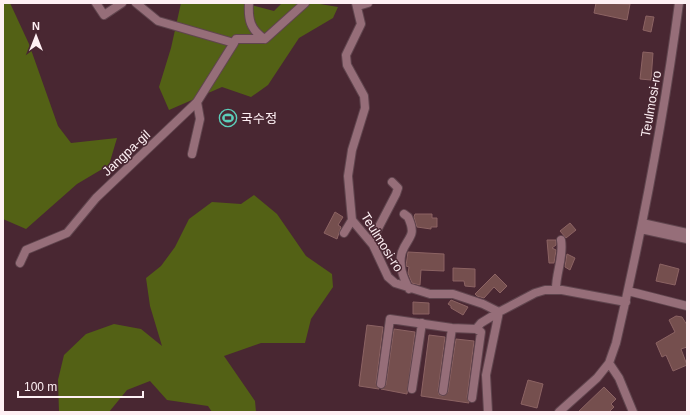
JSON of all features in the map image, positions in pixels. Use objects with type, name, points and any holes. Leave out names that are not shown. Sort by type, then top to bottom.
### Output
[{"type":"street","points":[[96,3],[104,15],[122,3]]},
{"type":"street","points":[[136,3],[158,21],[234,43],[236,39],[265,39],[305,3]]},
{"type":"street","points":[[249,3],[248,18],[250,24],[258,35],[265,39]]},
{"type":"street","name":"Teulmosi-ro","points":[[368,3],[357,4],[361,24],[346,55],[346,65],[364,96],[365,108],[352,150],[348,176],[352,220],[371,242],[379,255],[388,277],[394,283],[409,289],[430,294],[453,294],[484,304],[499,312]]},
{"type":"street","name":"Teulmosi-ro","points":[[559,412],[597,378],[609,363],[616,344],[626,302],[664,103],[679,3]]},
{"type":"street","name":"Jangpa-gil","points":[[20,262],[26,250],[67,233],[96,198],[197,102],[234,43]]},
{"type":"street","points":[[192,154],[200,119],[197,102]]},
{"type":"street","points":[[371,242],[396,194],[398,188],[392,182]]},
{"type":"street","points":[[404,214],[408,217],[412,225],[412,237],[403,250],[401,258],[402,274],[409,289]]},
{"type":"street","points":[[344,233],[352,220]]},
{"type":"street","points":[[641,226],[687,233]]},
{"type":"street","points":[[641,226],[687,240]]},
{"type":"street","points":[[556,289],[556,278],[563,248],[561,240]]},
{"type":"street","points":[[476,329],[481,323],[499,312],[535,293],[545,290],[556,289],[626,302]]},
{"type":"street","points":[[628,291],[687,306]]},
{"type":"street","points":[[488,412],[486,375],[499,312]]},
{"type":"street","points":[[381,384],[390,319],[452,328],[476,329],[481,332],[472,398]]},
{"type":"street","points":[[412,389],[422,323]]},
{"type":"street","points":[[443,391],[452,328]]},
{"type":"street","points":[[609,363],[619,378],[633,412]]},
{"type":"green space","points":[[3,3],[10,3],[29,44],[58,126],[71,143],[117,138],[109,165],[77,184],[26,229],[3,219]]},
{"type":"green space","points":[[181,3],[244,3],[274,11],[282,3],[314,3],[338,7],[333,18],[299,38],[268,85],[251,97],[222,87],[169,110],[159,87],[171,48]]},
{"type":"green space","points":[[254,195],[277,214],[306,256],[332,274],[333,287],[311,319],[305,343],[261,343],[224,356],[255,401],[256,412],[212,412],[208,406],[167,400],[150,381],[127,390],[109,412],[59,412],[58,380],[64,355],[86,334],[114,324],[141,329],[162,346],[150,306],[146,278],[161,266],[175,247],[189,219],[212,202],[241,204]]},
{"type":"building","points":[[596,3],[630,4],[627,20],[594,13]]},
{"type":"building","points":[[646,16],[654,17],[651,32],[643,30]]},
{"type":"building","points":[[643,52],[653,53],[651,80],[640,79]]},
{"type":"building","points":[[335,212],[343,217],[338,225],[341,227],[337,239],[324,233]]},
{"type":"building","points":[[415,214],[432,214],[432,218],[437,218],[437,227],[431,227],[431,229],[417,227],[414,217]]},
{"type":"building","points":[[570,223],[576,230],[566,238],[560,231]]},
{"type":"building","points":[[547,240],[556,240],[556,245],[552,248],[556,250],[554,263],[549,263]]},
{"type":"building","points":[[408,252],[444,254],[444,271],[421,270],[420,285],[412,283],[408,273],[409,267],[406,266]]},
{"type":"building","points":[[567,254],[575,258],[570,270],[565,267]]},
{"type":"building","points":[[660,264],[679,269],[675,285],[656,281]]},
{"type":"building","points":[[453,268],[475,269],[475,287],[465,286],[464,281],[453,281]]},
{"type":"building","points":[[495,274],[507,286],[500,293],[494,287],[484,298],[477,296],[475,294]]},
{"type":"building","points":[[451,300],[468,307],[463,315],[451,308],[448,304]]},
{"type":"building","points":[[413,302],[429,303],[429,314],[413,314]]},
{"type":"building","points":[[676,316],[682,317],[687,325],[687,347],[681,349],[687,365],[673,371],[666,355],[662,357],[656,343],[675,332],[669,320]]},
{"type":"building","points":[[367,325],[383,327],[376,383],[379,389],[359,386]]},
{"type":"building","points":[[394,329],[415,332],[407,394],[381,389],[386,385]]},
{"type":"building","points":[[429,335],[445,337],[438,390],[439,395],[443,396],[448,392],[456,339],[474,341],[467,397],[469,403],[421,396]]},
{"type":"building","points":[[528,380],[543,384],[537,408],[521,404]]},
{"type":"building","points":[[604,387],[616,399],[611,404],[614,407],[609,412],[578,412]]},
{"type":"place","name":"국수정","points":[[228,118]]}]
